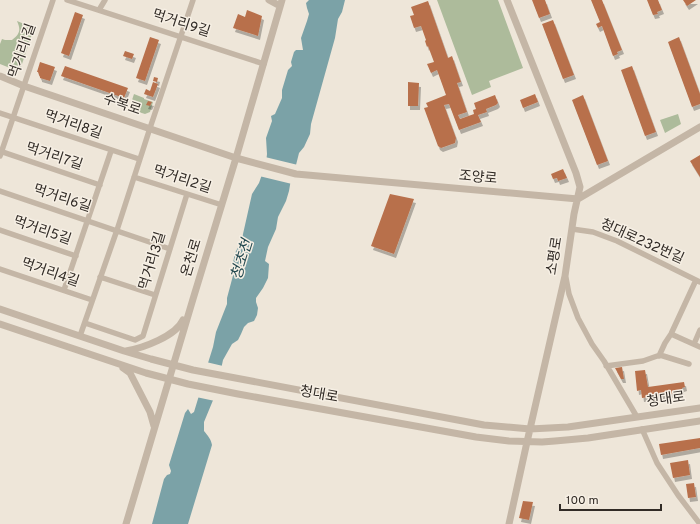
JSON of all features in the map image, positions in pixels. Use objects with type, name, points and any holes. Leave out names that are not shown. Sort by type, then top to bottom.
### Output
[{"type":"street","name":"먹거리1길","points":[[0,153],[53,0]]},
{"type":"street","name":"먹거리9길","points":[[67,0],[264,64]]},
{"type":"street","points":[[100,10],[105,0]]},
{"type":"street","name":"먹거리2길","points":[[80,336],[117,230],[193,0]]},
{"type":"street","points":[[270,0],[281,3]]},
{"type":"street","name":"소평로","points":[[507,0],[579,180],[580,187],[565,276],[509,524]]},
{"type":"street","name":"온천로","points":[[126,524],[281,3]]},
{"type":"street","name":"수복로","points":[[0,76],[24,86],[236,158]]},
{"type":"street","name":"먹거리8길","points":[[0,113],[139,160]]},
{"type":"street","points":[[578,199],[700,127]]},
{"type":"street","points":[[64,290],[111,151]]},
{"type":"street","name":"먹거리7길","points":[[0,153],[100,185]]},
{"type":"street","name":"조양로","points":[[236,158],[307,176],[578,199]]},
{"type":"street","name":"먹거리2길","points":[[134,177],[222,205]]},
{"type":"street","name":"먹거리6길","points":[[0,191],[117,230]]},
{"type":"street","name":"먹거리3길","points":[[85,323],[135,340],[143,336],[186,194]]},
{"type":"street","name":"청대로232번길","points":[[572,229],[593,232],[617,241],[698,281]]},
{"type":"street","name":"먹거리5길","points":[[0,230],[76,256]]},
{"type":"street","points":[[117,230],[170,249]]},
{"type":"street","name":"먹거리4길","points":[[0,269],[92,300]]},
{"type":"street","name":"청대로","points":[[565,276],[569,294],[578,318],[592,344],[637,417],[642,429]]},
{"type":"street","points":[[100,277],[156,295]]},
{"type":"street","points":[[659,356],[698,281]]},
{"type":"street","points":[[124,351],[147,345],[173,332],[181,325],[192,299]]},
{"type":"street","name":"청대로","points":[[0,309],[124,351],[193,370],[462,421],[530,429],[576,426],[700,408]]},
{"type":"street","name":"청대로","points":[[0,324],[146,373],[188,384],[476,437],[509,441],[548,442],[700,421]]},
{"type":"street","points":[[694,344],[700,330]]},
{"type":"street","points":[[671,334],[700,347]]},
{"type":"street","points":[[606,366],[643,361],[660,355],[689,364]]},
{"type":"street","points":[[118,364],[130,373],[150,412],[155,428]]},
{"type":"street","points":[[642,429],[657,463],[678,495],[700,524]]},
{"type":"green space","points":[[437,0],[498,0],[523,68],[489,81],[491,87],[472,95]]},
{"type":"green space","points":[[17,21],[34,28],[21,67],[15,70],[0,64],[0,44],[2,39],[12,40],[17,36],[19,27]]},
{"type":"green space","points":[[134,94],[153,102],[150,112],[145,114],[129,109]]},
{"type":"green space","points":[[678,114],[681,124],[665,133],[660,120]]},
{"type":"water","name":"청초천","points":[[309,0],[345,0],[342,12],[338,19],[335,38],[311,124],[310,134],[304,147],[299,153],[286,201],[278,217],[276,229],[268,247],[265,261],[269,264],[268,278],[256,298],[258,308],[257,315],[254,321],[248,323],[244,327],[238,340],[232,344],[223,360],[216,393],[204,422],[204,431],[210,439],[212,445],[188,524],[152,524],[164,479],[170,474],[171,471],[169,465],[185,413],[188,409],[191,414],[194,412],[216,332],[227,304],[227,298],[235,268],[233,263],[235,253],[242,240],[252,194],[259,183],[266,163],[266,138],[272,121],[271,116],[275,114],[282,98],[282,90],[288,70],[292,66],[291,62],[294,52],[296,50],[303,50],[301,38],[309,14],[306,3]]},
{"type":"pier","points":[[265,157],[298,165],[292,184],[259,176]]},
{"type":"pier","points":[[206,362],[223,366],[218,394],[215,401],[196,397],[201,384],[201,378]]},
{"type":"building","points":[[532,0],[545,0],[550,14],[539,18]]},
{"type":"building","points":[[591,0],[602,0],[622,50],[617,52],[618,54],[613,56],[602,26],[598,28],[596,24],[600,22]]},
{"type":"building","points":[[647,0],[658,0],[662,10],[657,12],[658,14],[653,15]]},
{"type":"building","points":[[683,0],[696,0],[687,6]]},
{"type":"building","points":[[428,1],[448,58],[452,56],[461,82],[457,83],[467,112],[458,115],[460,119],[474,114],[473,110],[476,109],[474,103],[495,95],[498,103],[486,109],[487,112],[478,115],[481,122],[459,130],[449,104],[444,105],[456,138],[455,143],[441,148],[438,146],[424,108],[428,107],[426,103],[446,95],[437,70],[431,73],[427,64],[434,62],[428,46],[427,47],[421,26],[414,28],[410,16],[414,15],[411,7]]},
{"type":"building","points":[[247,10],[262,16],[258,36],[233,28],[238,14],[245,17]]},
{"type":"building","points":[[75,12],[83,15],[69,56],[61,53]]},
{"type":"building","points":[[553,20],[574,75],[563,79],[542,24]]},
{"type":"building","points":[[150,37],[159,40],[145,81],[136,78]]},
{"type":"building","points":[[679,37],[700,94],[700,104],[692,107],[668,42]]},
{"type":"building","points":[[125,51],[134,54],[132,59],[123,56]]},
{"type":"building","points":[[40,62],[55,67],[50,81],[40,78],[37,72]]},
{"type":"building","points":[[65,66],[128,88],[124,98],[61,76]]},
{"type":"building","points":[[632,66],[656,132],[645,136],[621,70]]},
{"type":"building","points":[[154,77],[158,78],[157,82],[153,81]]},
{"type":"building","points":[[153,82],[158,84],[153,97],[144,94],[146,89],[150,91]]},
{"type":"building","points":[[408,82],[419,83],[418,106],[408,106]]},
{"type":"building","points":[[535,94],[538,102],[523,108],[520,100]]},
{"type":"building","points":[[583,95],[608,161],[597,165],[572,100]]},
{"type":"building","points":[[148,101],[152,102],[150,106],[146,105]]},
{"type":"building","points":[[700,155],[700,177],[690,161]]},
{"type":"building","points":[[563,169],[567,178],[558,181],[557,178],[553,179],[551,174]]},
{"type":"building","points":[[390,194],[414,199],[394,254],[371,246]]},
{"type":"building","points":[[622,367],[624,379],[621,379],[615,368]]},
{"type":"building","points":[[645,370],[648,387],[684,382],[685,387],[682,388],[682,392],[642,398],[641,390],[637,391],[635,371]]},
{"type":"building","points":[[700,438],[700,448],[661,455],[659,444]]},
{"type":"building","points":[[688,460],[690,475],[673,478],[670,463]]},
{"type":"building","points":[[694,483],[696,497],[688,498],[686,484]]},
{"type":"building","points":[[523,501],[533,502],[529,520],[519,518]]}]
